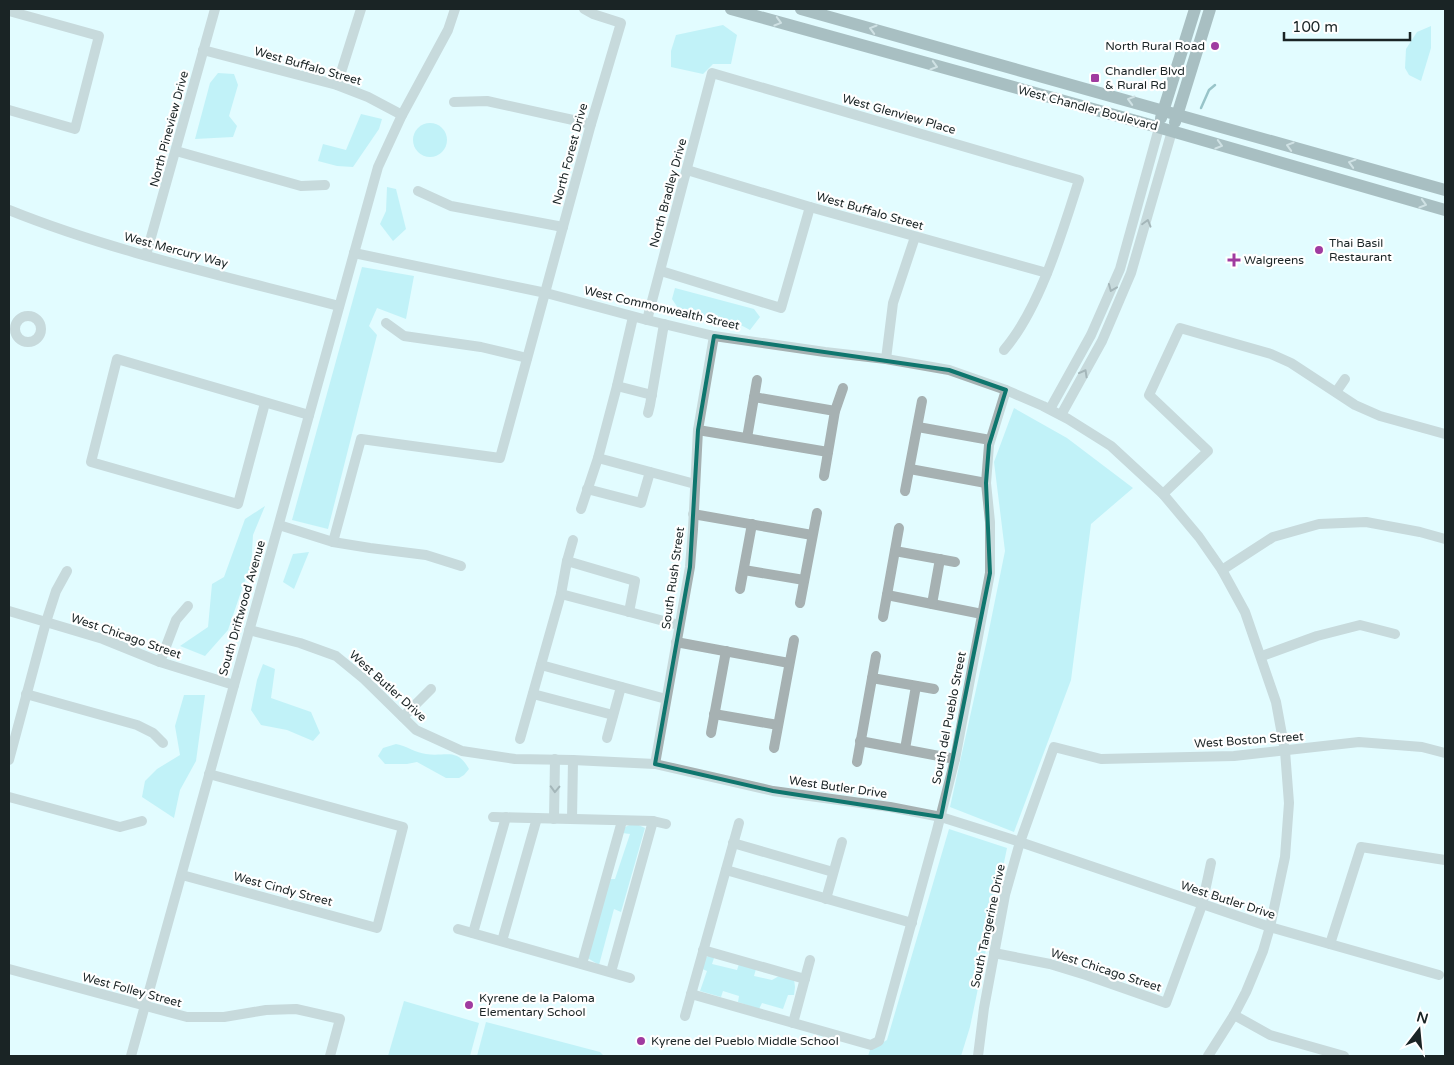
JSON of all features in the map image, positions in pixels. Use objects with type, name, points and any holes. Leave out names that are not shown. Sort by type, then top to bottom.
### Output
[{"type":"main road","name":"West Chandler Boulevard","points":[[731,9],[1172,131],[1445,210]]},
{"type":"main road","name":"West Chandler Boulevard","points":[[801,9],[1445,190]]},
{"type":"main road","points":[[1159,128],[1195,9]]},
{"type":"main road","points":[[1172,131],[1210,9]]},
{"type":"main road","points":[[1402,198],[1408,179]]},
{"type":"street","name":"North Pineview Drive","points":[[146,255],[215,9]]},
{"type":"street","points":[[337,86],[361,9]]},
{"type":"street","name":"South Driftwood Avenue","points":[[131,1056],[378,167],[402,115],[439,47],[455,9]]},
{"type":"street","name":"North Forest Drive","points":[[333,542],[362,439],[500,458],[591,124],[621,23],[584,9]]},
{"type":"street","points":[[9,11],[99,36],[75,129],[9,110]]},
{"type":"street","name":"West Buffalo Street","points":[[203,50],[337,86],[368,97],[402,115]]},
{"type":"street","name":"North Bradley Drive","points":[[646,320],[688,170],[712,73]]},
{"type":"street","name":"West Glenview Place","points":[[712,73],[1079,180],[1047,273]]},
{"type":"street","points":[[454,102],[487,101],[591,124]]},
{"type":"street","points":[[1050,410],[1091,335],[1108,299],[1128,242],[1159,128]]},
{"type":"street","points":[[1061,415],[1102,341],[1119,302],[1140,246],[1172,131]]},
{"type":"street","points":[[176,151],[301,186],[325,185]]},
{"type":"street","name":"West Buffalo Street","points":[[688,170],[914,237],[1047,273]]},
{"type":"street","points":[[418,191],[451,206],[563,227]]},
{"type":"street","points":[[661,271],[781,308],[810,207]]},
{"type":"street","name":"West Mercury Way","points":[[9,210],[51,227],[146,255],[339,306]]},
{"type":"street","points":[[886,359],[893,303],[914,237]]},
{"type":"street","points":[[1128,242],[1140,246]]},
{"type":"street","name":"West Commonwealth Street","points":[[354,253],[546,293],[714,336],[886,359],[949,370],[1006,390],[1061,415],[1111,446],[1162,494],[1199,537],[1222,570],[1245,612],[1262,656],[1276,702],[1285,751],[1289,803],[1285,857],[1270,927],[1258,964],[1246,992],[1208,1056]]},
{"type":"street","points":[[1004,350],[1024,321],[1047,273]]},
{"type":"street","points":[[581,509],[598,458],[633,316]]},
{"type":"street","points":[[386,323],[404,336],[481,347],[527,358]]},
{"type":"street","points":[[648,413],[664,324]]},
{"type":"street","points":[[1162,494],[1208,451],[1149,395],[1180,328],[1271,354],[1291,363],[1355,405],[1380,416],[1445,434]]},
{"type":"street","name":"South Rush Street","points":[[654,764],[691,558],[698,430],[714,336]]},
{"type":"street","points":[[265,403],[238,504],[91,462],[117,359],[265,403],[309,414]]},
{"type":"street","points":[[1336,392],[1345,379]]},
{"type":"street","points":[[747,438],[757,380]]},
{"type":"street","points":[[617,386],[652,396]]},
{"type":"street","points":[[824,476],[835,411],[843,388]]},
{"type":"street","name":"South del Pueblo Street","points":[[793,1023],[871,1045],[876,1044],[881,1038],[941,818],[955,759],[990,573],[990,522],[986,466],[990,440],[1006,390]]},
{"type":"street","points":[[754,397],[835,411]]},
{"type":"street","points":[[905,491],[922,401]]},
{"type":"street","points":[[918,427],[990,440]]},
{"type":"street","points":[[698,430],[828,452]]},
{"type":"street","points":[[598,458],[694,484]]},
{"type":"street","points":[[910,469],[986,483]]},
{"type":"street","points":[[587,489],[641,503],[650,472]]},
{"type":"street","points":[[800,603],[817,513]]},
{"type":"street","points":[[693,514],[812,536]]},
{"type":"street","points":[[1222,570],[1273,537],[1319,524],[1366,522],[1420,532],[1445,539]]},
{"type":"street","points":[[740,589],[752,524]]},
{"type":"street","points":[[278,525],[333,542],[426,555],[462,566]]},
{"type":"street","points":[[883,617],[899,528]]},
{"type":"street","points":[[520,739],[561,594],[573,540]]},
{"type":"street","points":[[895,551],[955,562]]},
{"type":"street","points":[[932,604],[940,559]]},
{"type":"street","points":[[567,561],[635,581],[629,612]]},
{"type":"street","points":[[744,570],[804,580]]},
{"type":"street","points":[[9,760],[46,622],[56,591],[67,572]]},
{"type":"street","points":[[561,594],[680,626]]},
{"type":"street","points":[[888,595],[982,614]]},
{"type":"street","points":[[160,662],[176,620],[188,606]]},
{"type":"street","name":"West Chicago Street","points":[[9,611],[103,639],[160,662],[234,685]]},
{"type":"street","points":[[1262,656],[1317,636],[1360,625],[1395,634]]},
{"type":"street","name":"West Butler Drive","points":[[249,630],[300,643],[336,656],[364,679],[416,730],[462,750],[515,760],[555,759],[654,764],[774,791],[890,807],[941,818],[1020,842],[1270,927],[1439,975]]},
{"type":"street","points":[[774,748],[794,640]]},
{"type":"street","points":[[676,642],[789,663]]},
{"type":"street","points":[[711,733],[726,652]]},
{"type":"street","points":[[857,762],[876,656]]},
{"type":"street","points":[[541,665],[666,699]]},
{"type":"street","points":[[872,678],[934,689]]},
{"type":"street","points":[[905,750],[916,686]]},
{"type":"street","points":[[607,738],[621,687]]},
{"type":"street","points":[[403,717],[431,689]]},
{"type":"street","points":[[26,694],[137,725],[153,733],[163,742]]},
{"type":"street","points":[[533,694],[613,716]]},
{"type":"street","points":[[714,714],[778,725]]},
{"type":"street","points":[[860,741],[955,759]]},
{"type":"street","name":"West Boston Street","points":[[1054,747],[1101,759],[1234,756],[1359,742],[1422,747],[1445,753]]},
{"type":"street","name":"South Tangerine Drive","points":[[978,1056],[984,1008],[1004,895],[1020,842],[1054,747]]},
{"type":"street","points":[[555,759],[563,819]]},
{"type":"street","points":[[563,819],[573,760]]},
{"type":"street","name":"West Cindy Street","points":[[182,874],[377,928],[403,827],[210,774]]},
{"type":"street","points":[[9,797],[120,826],[142,821]]},
{"type":"street","points":[[493,817],[653,821],[666,824]]},
{"type":"street","points":[[473,933],[506,817]]},
{"type":"street","points":[[502,941],[536,818]]},
{"type":"street","points":[[582,964],[622,821]]},
{"type":"street","points":[[611,972],[653,821]]},
{"type":"street","points":[[685,1016],[739,822]]},
{"type":"street","points":[[826,899],[842,842]]},
{"type":"street","points":[[733,843],[833,872]]},
{"type":"street","points":[[1330,944],[1361,847],[1445,860]]},
{"type":"street","points":[[1202,905],[1211,863]]},
{"type":"street","points":[[726,870],[912,923]]},
{"type":"street","name":"West Chicago Street","points":[[994,953],[1050,964],[1166,1003],[1202,905]]},
{"type":"street","points":[[458,929],[630,978]]},
{"type":"street","points":[[703,950],[805,979]]},
{"type":"street","points":[[691,994],[793,1023],[810,960]]},
{"type":"street","name":"West Folley Street","points":[[9,969],[187,1017],[224,1017],[266,1010],[296,1009],[340,1019],[330,1056]]},
{"type":"street","points":[[1234,1015],[1270,1035],[1344,1056]]},
{"type":"highlighted area","points":[[714,336],[949,370],[1006,390],[989,445],[986,483],[990,573],[941,817],[773,791],[655,764],[690,567],[698,430]]},
{"type":"shaded area","points":[[723,25],[737,35],[731,64],[713,64],[703,74],[671,67],[671,51],[676,35]]},
{"type":"shaded area","points":[[1431,26],[1431,48],[1421,81],[1409,75],[1405,68],[1406,49],[1417,32]]},
{"type":"shaded area","points":[[218,73],[234,74],[238,85],[229,116],[237,126],[233,137],[195,139],[210,83]]},
{"type":"shaded area","points":[[361,114],[382,119],[379,129],[353,167],[337,166],[318,161],[323,144],[346,150]]},
{"type":"shaded area","points":[[430,123],[437,124],[442,128],[446,133],[446,147],[442,152],[437,156],[430,157],[423,156],[418,152],[414,147],[413,140],[414,133],[418,128],[423,124]]},
{"type":"shaded area","points":[[387,187],[396,189],[406,229],[393,241],[380,224],[386,211]]},
{"type":"shaded area","points":[[362,267],[414,276],[406,319],[377,308],[369,326],[377,335],[328,529],[292,520]]},
{"type":"shaded area","points":[[675,288],[754,309],[760,317],[750,330],[718,317],[701,315],[684,317],[672,299]]},
{"type":"shaded area","points":[[1014,408],[1067,438],[1133,488],[1091,524],[1071,680],[1014,832],[950,807],[1005,551],[994,462]]},
{"type":"shaded area","points":[[265,506],[253,535],[251,568],[228,630],[205,656],[180,646],[208,627],[212,584],[224,577],[245,519]]},
{"type":"shaded area","points":[[309,552],[294,589],[283,582],[293,554]]},
{"type":"shaded area","points":[[263,664],[275,669],[271,698],[311,712],[320,733],[313,741],[287,730],[261,725],[251,710],[257,680]]},
{"type":"shaded area","points":[[184,695],[205,695],[196,761],[180,790],[174,818],[142,797],[145,781],[157,769],[180,755],[175,726]]},
{"type":"shaded area","points":[[396,744],[422,753],[455,755],[465,762],[469,769],[459,778],[446,778],[417,762],[385,764],[378,756],[383,748]]},
{"type":"shaded area","points":[[634,823],[645,828],[621,912],[614,909],[599,965],[586,957],[610,879],[615,879],[630,834],[622,833],[625,827]]},
{"type":"shaded area","points":[[949,829],[1007,848],[970,1027],[961,1056],[868,1056],[870,1050],[887,1040]]},
{"type":"shaded area","points":[[710,955],[714,958],[712,964],[737,970],[739,964],[756,969],[754,976],[772,980],[779,976],[794,979],[794,995],[788,995],[783,1009],[762,1003],[759,1009],[738,1002],[739,996],[723,991],[721,997],[700,991],[707,971],[700,968],[703,959]]},
{"type":"shaded area","points":[[404,1001],[479,1023],[470,1056],[388,1056]]},
{"type":"shaded area","points":[[486,1022],[600,1052],[604,1056],[477,1056]]},
{"type":"waterway","points":[[1201,108],[1209,90],[1215,85]]},
{"type":"place","name":"North Rural Road","points":[[1215,46]]},
{"type":"place","name":"Chandler Blvd & Rural Rd","points":[[1095,78]]},
{"type":"place","name":"Thai Basil Restaurant","points":[[1319,250]]},
{"type":"place","name":"Walgreens","points":[[1234,260]]},
{"type":"place","name":"Kyrene de la Paloma Elementary School","points":[[469,1005]]},
{"type":"place","name":"Kyrene del Pueblo Middle School","points":[[641,1041]]}]
